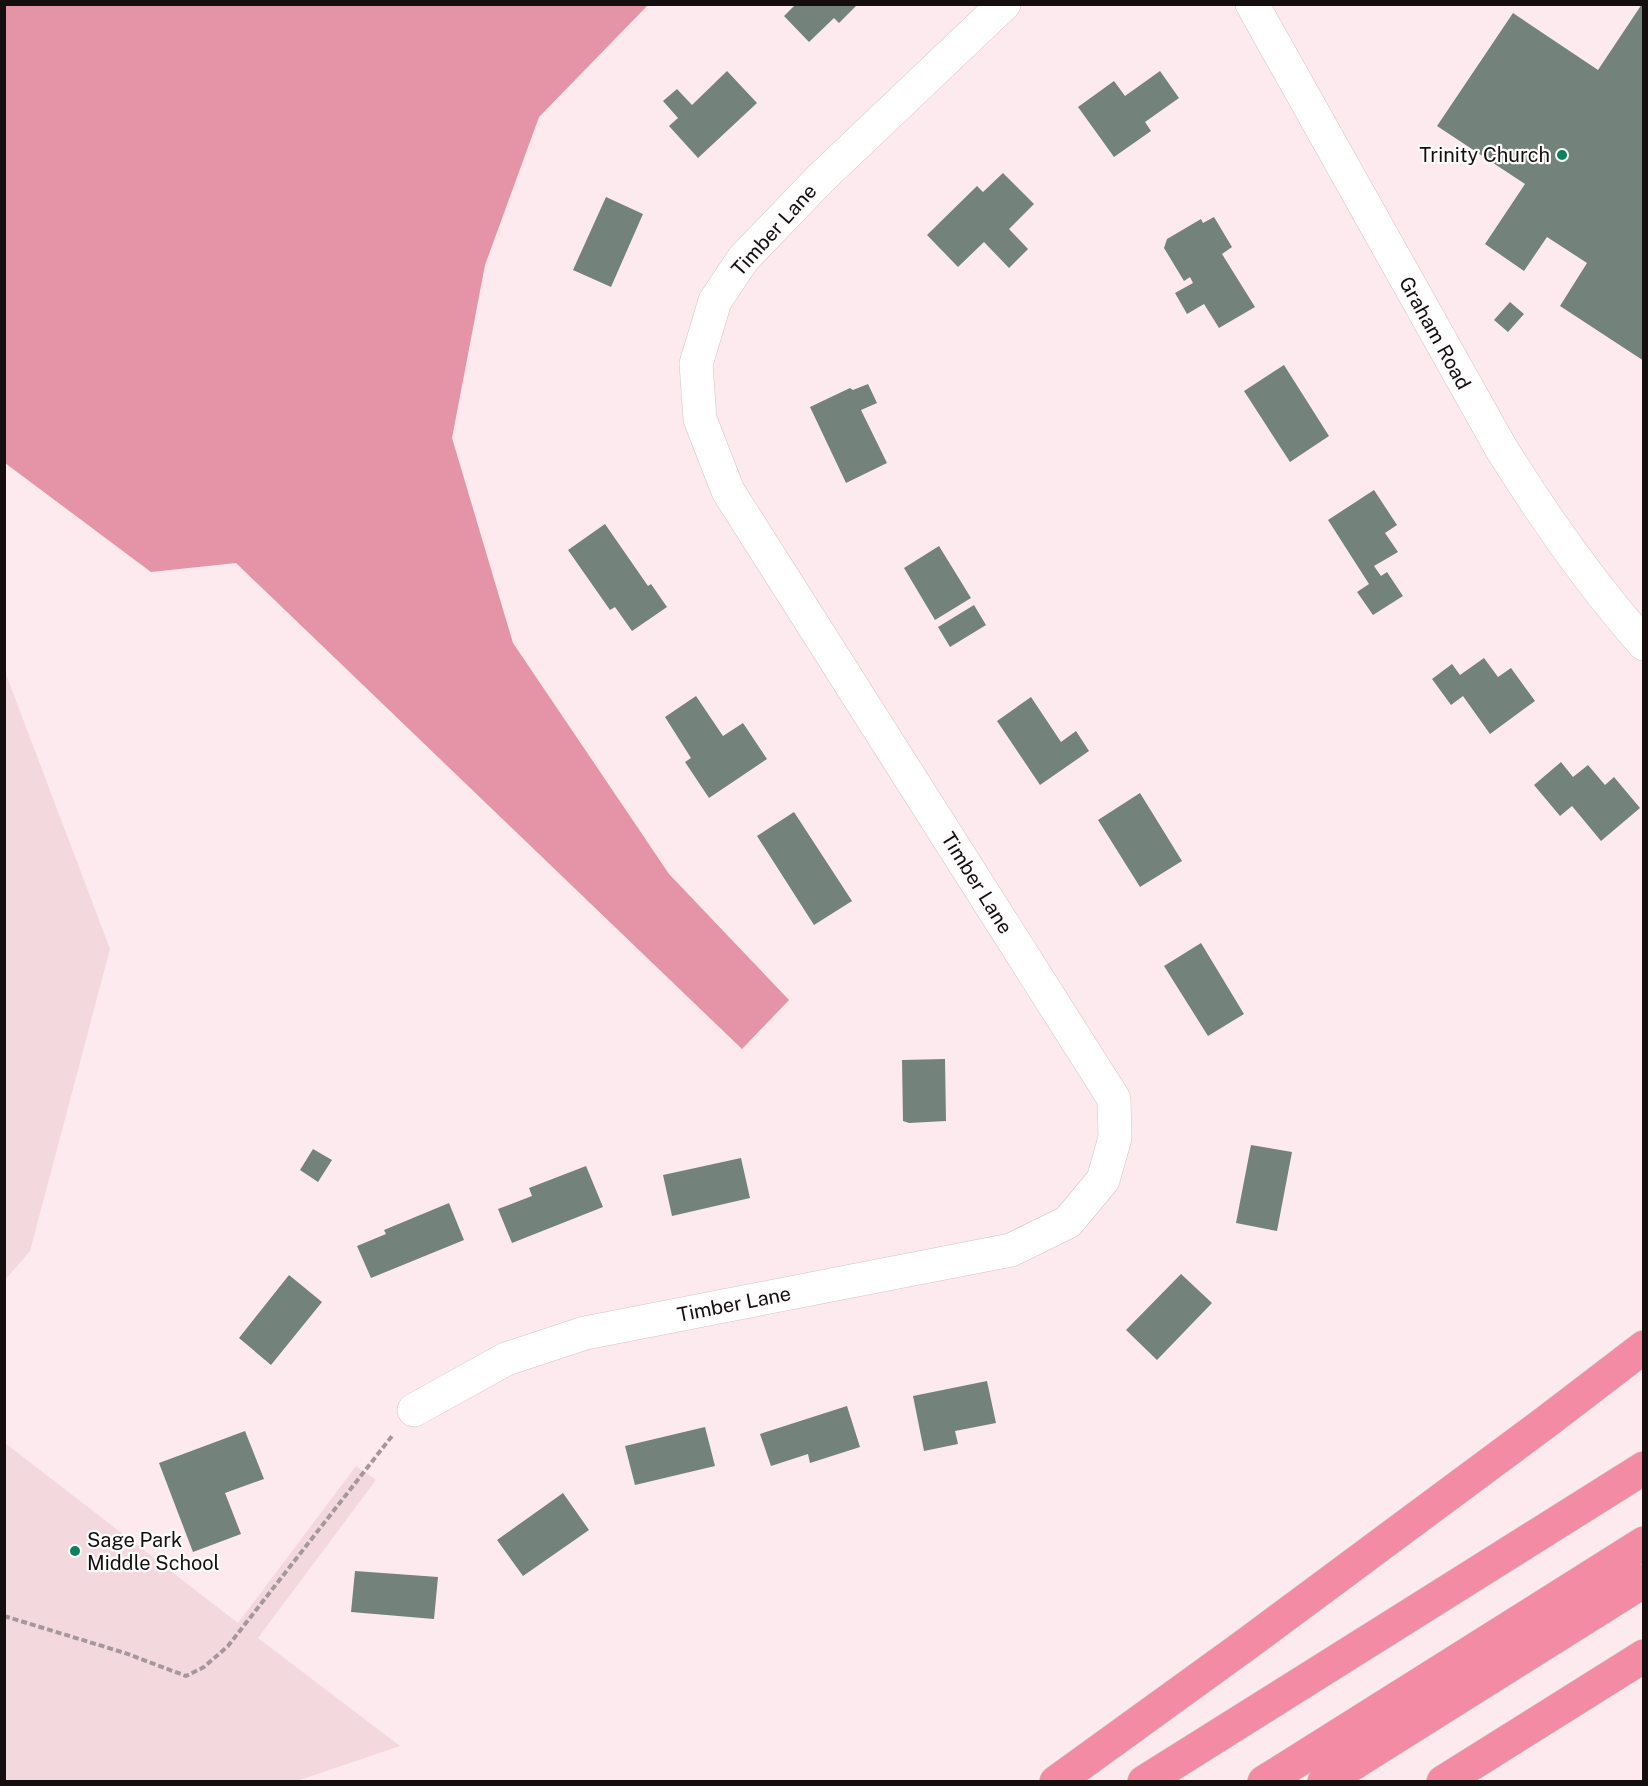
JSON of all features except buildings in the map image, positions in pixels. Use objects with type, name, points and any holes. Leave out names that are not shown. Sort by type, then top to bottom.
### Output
[{"type":"highway","points":[[1056,1782],[1273,1625],[1644,1347]]},
{"type":"highway","points":[[1144,1782],[1644,1468]]},
{"type":"highway","points":[[1263,1782],[1644,1543]]},
{"type":"highway","points":[[1324,1782],[1644,1581]]},
{"type":"highway","points":[[1443,1782],[1644,1656]]},
{"type":"street","name":"Timber Lane","points":[[414,1410],[506,1359],[585,1333],[1011,1250],[1068,1222],[1103,1180],[1114,1138],[1114,1099],[728,491],[700,419],[696,364],[715,301],[742,259],[820,179],[1004,4]]},
{"type":"street","name":"Graham Road","points":[[1252,4],[1501,448],[1532,497],[1589,577],[1644,644]]},
{"type":"path","points":[[4,1616],[125,1653],[186,1676],[204,1667],[235,1637],[370,1462],[414,1410]]},
{"type":"shaded area","points":[[4,5],[648,5],[539,117],[485,265],[452,438],[513,643],[669,874],[789,1000],[742,1049],[236,563],[151,572],[5,463]]},
{"type":"shaded area","points":[[4,669],[110,949],[30,1251],[5,1280]]},
{"type":"shaded area","name":"Sage Park Middle School","points":[[5,1443],[238,1623],[356,1466],[376,1480],[258,1638],[400,1746],[297,1781],[5,1781]]},
{"type":"place","name":"Trinity Church","points":[[1562,155]]},
{"type":"place","name":"Sage Park Middle School","points":[[75,1551]]}]
